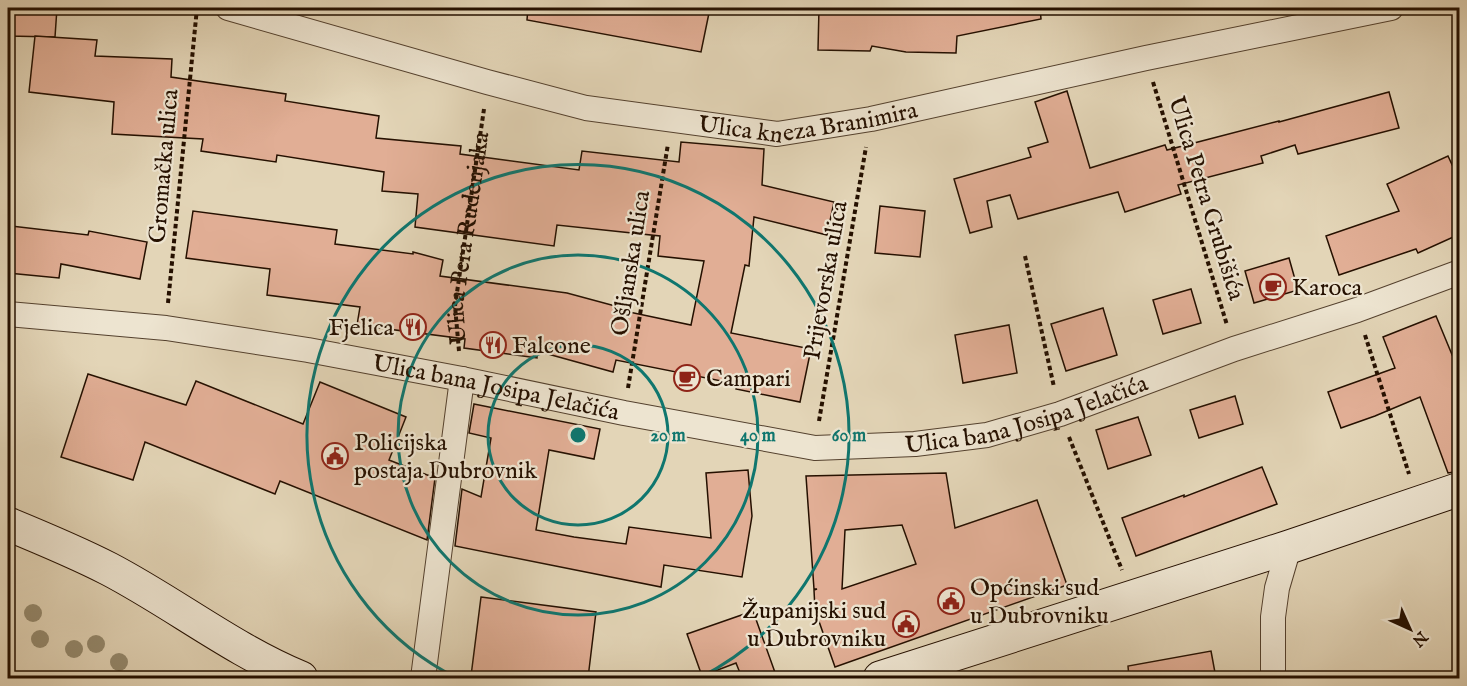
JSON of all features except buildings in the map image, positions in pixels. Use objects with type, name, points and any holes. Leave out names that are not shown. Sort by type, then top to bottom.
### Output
[{"type":"main road","points":[[880,678],[1289,547],[1460,489]]},
{"type":"main road","points":[[8,524],[110,569],[237,646],[301,678]]},
{"type":"street","name":"Ulica kneza Branimira","points":[[228,8],[586,108],[777,134],[871,119],[1146,58],[1392,8]]},
{"type":"street","name":"Ulica bana Josipa Jelačića","points":[[8,314],[166,328],[308,350],[462,378],[624,413],[815,448],[915,444],[987,435],[1060,414],[1234,349],[1357,310],[1460,272]]},
{"type":"street","name":"Ulica Pera Rudenjaka","points":[[423,678],[462,378]]},
{"type":"street","points":[[1273,678],[1273,616],[1277,588],[1289,547]]},
{"type":"path","name":"Gromačka ulica","points":[[166,328],[197,8]]},
{"type":"path","name":"Ulica Petra Grubišića","points":[[1146,58],[1234,349]]},
{"type":"path","name":"Ulica Pera Rudenjaka","points":[[462,378],[455,306],[487,82]]},
{"type":"path","name":"Ošljanska ulica","points":[[624,413],[672,118]]},
{"type":"path","name":"Prijevorska ulica","points":[[815,448],[871,119]]},
{"type":"path","points":[[1025,256],[1060,414],[1132,597]]},
{"type":"path","points":[[1357,310],[1418,503]]},
{"type":"path","points":[[8,334],[8,356]]},
{"type":"place","name":"Karoca","points":[[1273,287]]},
{"type":"place","name":"Fjelica","points":[[413,327]]},
{"type":"place","name":"Falcone","points":[[493,345]]},
{"type":"place","name":"Campari","points":[[687,378]]},
{"type":"place","name":"Policijska postaja Dubrovnik","points":[[335,456]]},
{"type":"place","name":"Općinski sud u Dubrovniku","points":[[951,601]]},
{"type":"place","name":"Županijski sud u Dubrovniku","points":[[906,624]]}]
